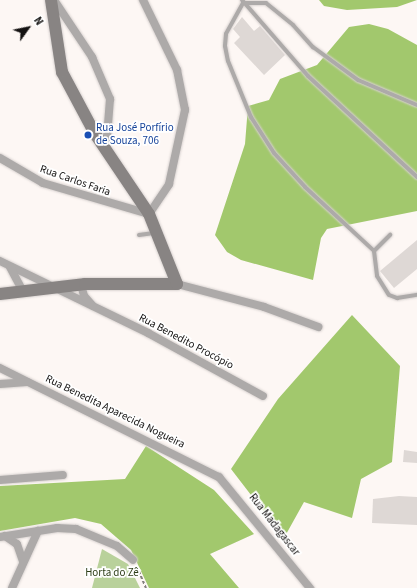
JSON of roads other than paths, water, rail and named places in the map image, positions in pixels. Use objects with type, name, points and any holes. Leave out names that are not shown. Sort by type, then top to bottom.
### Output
[{"type":"main road","points":[[0,294],[55,289],[81,284],[176,284],[149,214],[106,150],[62,72],[52,0]]},
{"type":"street","points":[[52,0],[92,57],[110,99],[106,150]]},
{"type":"street","points":[[143,0],[177,70],[185,110],[169,184],[149,214]]},
{"type":"street","name":"Rua Carlos Faria","points":[[0,158],[43,184],[149,214]]},
{"type":"street","name":"Rua Benedito Procópio","points":[[0,261],[207,364],[263,396]]},
{"type":"street","points":[[8,265],[23,292]]},
{"type":"street","name":"Rua Benedito Procópio","points":[[81,284],[84,296],[96,310]]},
{"type":"street","points":[[176,284],[264,307],[318,327]]},
{"type":"street","name":"Rua Benedita Aparecida Nogueira","points":[[0,368],[175,452],[219,477]]},
{"type":"street","points":[[0,384],[28,382]]},
{"type":"street","points":[[0,480],[63,475]]},
{"type":"street","name":"Rua Madagascar","points":[[219,477],[310,588]]},
{"type":"street","points":[[3,536],[38,531],[76,529],[117,546],[133,560]]},
{"type":"street","points":[[12,588],[38,531]]},
{"type":"street","points":[[3,536],[17,544],[23,563]]},
{"type":"lane","points":[[242,1],[266,3],[293,25],[313,47],[358,80],[417,105]]},
{"type":"lane","points":[[242,1],[308,76],[417,177]]},
{"type":"lane","points":[[242,1],[226,34],[225,46],[228,61],[251,117],[274,153],[305,187],[374,251],[377,276],[389,295],[397,298],[417,295]]},
{"type":"lane","points":[[139,235],[156,232]]},
{"type":"lane","points":[[374,251],[390,235]]},
{"type":"place","name":"Rua José Porfírio de Souza, 706","points":[[88,135]]},
{"type":"park label","name":"Horta do Zê","points":[[112,573]]}]
